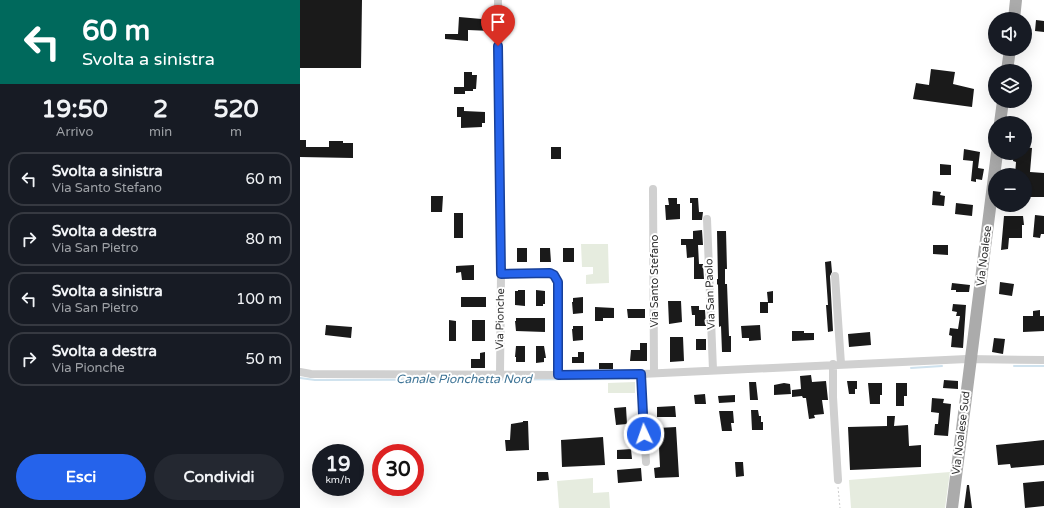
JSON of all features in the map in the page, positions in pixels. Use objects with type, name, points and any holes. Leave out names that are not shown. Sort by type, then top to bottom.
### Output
[{"type":"main road","points":[[1015,12],[1016,0]]},
{"type":"main road","name":"Via Noalese","points":[[971,359],[996,160]]},
{"type":"main road","name":"Via Noalese Sud","points":[[952,508],[971,359]]},
{"type":"street","name":"Via Pionche","points":[[498,0],[501,274],[500,374]]},
{"type":"street","name":"Via Santo Stefano","points":[[653,189],[654,373]]},
{"type":"street","name":"Via San Paolo","points":[[707,219],[712,370]]},
{"type":"street","points":[[501,274],[550,273],[557,278],[558,375]]},
{"type":"street","points":[[835,276],[837,364],[833,397],[838,480]]},
{"type":"street","points":[[300,372],[311,374],[641,374],[971,359],[1044,360]]},
{"type":"street","points":[[641,374],[646,462]]},
{"type":"path","points":[[838,480],[840,508]]},
{"type":"shaded area","points":[[581,244],[608,244],[609,283],[586,284],[586,275],[593,274],[593,267],[582,267]]},
{"type":"shaded area","points":[[635,382],[635,393],[608,393],[608,383]]},
{"type":"shaded area","points":[[950,472],[945,508],[851,508],[849,480]]},
{"type":"shaded area","points":[[593,478],[593,493],[609,492],[610,508],[559,508],[557,481]]},
{"type":"building","points":[[300,0],[362,0],[361,68],[300,68]]},
{"type":"building","points":[[459,17],[493,20],[493,30],[468,30],[468,41],[445,39],[445,34],[458,34]]},
{"type":"building","points":[[1036,20],[1044,21],[1044,32],[1035,31]]},
{"type":"building","points":[[931,69],[955,72],[953,84],[974,89],[972,107],[913,99],[916,83],[929,85]]},
{"type":"building","points":[[464,72],[472,72],[472,75],[477,75],[476,89],[473,89],[473,91],[465,91],[465,94],[454,94],[454,87],[464,87]]},
{"type":"building","points":[[457,107],[464,107],[464,111],[485,112],[485,123],[482,123],[482,127],[461,128],[461,117],[457,117]]},
{"type":"building","points":[[300,140],[306,140],[306,147],[329,147],[329,141],[353,143],[353,158],[300,157]]},
{"type":"building","points":[[551,147],[561,147],[561,159],[551,159]]},
{"type":"building","points":[[964,149],[980,152],[978,168],[984,169],[982,180],[976,179],[976,182],[971,181],[973,161],[963,160]]},
{"type":"building","points":[[1031,160],[1030,168],[1016,168],[1016,162],[1013,161]]},
{"type":"building","points":[[940,164],[951,165],[951,175],[940,175]]},
{"type":"building","points":[[1032,172],[1044,173],[1044,197],[1032,197]]},
{"type":"building","points":[[933,191],[941,192],[940,195],[945,196],[944,206],[932,205]]},
{"type":"building","points":[[431,196],[443,196],[442,212],[431,212]]},
{"type":"building","points":[[668,198],[677,198],[677,204],[680,204],[680,219],[666,220],[665,205],[669,205]]},
{"type":"building","points":[[690,198],[698,198],[699,212],[703,212],[702,220],[692,220],[692,203],[690,203]]},
{"type":"building","points":[[956,203],[973,205],[972,216],[955,214]]},
{"type":"building","points":[[454,213],[463,213],[463,238],[454,238]]},
{"type":"building","points":[[1035,215],[1044,216],[1044,234],[1041,234],[1040,238],[1033,237]]},
{"type":"building","points":[[1004,216],[1023,216],[1024,225],[1022,225],[1022,238],[1009,238],[1008,249],[1001,250]]},
{"type":"building","points":[[702,230],[703,245],[698,245],[699,264],[703,264],[704,279],[694,279],[694,257],[687,258],[686,245],[681,245],[681,239],[693,239],[693,231]]},
{"type":"building","points":[[717,231],[726,231],[727,269],[725,269],[725,284],[727,284],[731,352],[722,352],[721,326],[719,327]]},
{"type":"building","points":[[933,245],[948,245],[948,255],[933,254]]},
{"type":"building","points":[[517,248],[527,248],[527,262],[517,262]]},
{"type":"building","points":[[540,248],[550,248],[551,262],[540,262]]},
{"type":"building","points":[[563,248],[574,248],[574,262],[563,262]]},
{"type":"building","points":[[831,261],[832,272],[830,276],[833,331],[828,332],[825,262]]},
{"type":"building","points":[[474,265],[474,280],[462,280],[461,272],[456,273],[456,266]]},
{"type":"building","points":[[1000,282],[1014,284],[1012,296],[999,294]]},
{"type":"building","points":[[952,283],[970,285],[969,292],[956,292],[956,290],[951,290]]},
{"type":"building","points":[[525,290],[525,306],[515,305],[515,291]]},
{"type":"building","points":[[536,290],[545,291],[545,304],[543,304],[543,306],[536,306]]},
{"type":"building","points":[[773,291],[773,303],[768,303],[768,313],[760,313],[760,302],[768,302],[767,292]]},
{"type":"building","points":[[461,297],[486,297],[486,307],[461,307]]},
{"type":"building","points":[[583,297],[583,313],[573,314],[573,298]]},
{"type":"building","points":[[668,301],[681,301],[682,322],[669,324]]},
{"type":"building","points":[[953,304],[966,305],[963,348],[951,347],[952,336],[949,335],[950,328],[958,329],[960,316],[956,316],[957,312],[952,311]]},
{"type":"building","points":[[691,306],[699,306],[699,310],[705,310],[706,326],[695,326],[695,315],[692,315]]},
{"type":"building","points":[[595,307],[614,308],[614,318],[603,318],[603,321],[595,321]]},
{"type":"building","points":[[627,309],[645,309],[645,318],[628,318]]},
{"type":"building","points":[[1040,310],[1040,316],[1044,316],[1044,331],[1023,332],[1023,316],[1033,316],[1033,311]]},
{"type":"building","points":[[516,318],[545,318],[545,332],[516,331]]},
{"type":"building","points":[[449,320],[456,321],[456,341],[449,341]]},
{"type":"building","points":[[472,320],[485,320],[485,341],[472,341]]},
{"type":"building","points":[[326,325],[352,327],[351,338],[325,335]]},
{"type":"building","points":[[760,325],[761,340],[749,341],[749,338],[742,338],[741,326]]},
{"type":"building","points":[[573,326],[583,326],[583,340],[573,341]]},
{"type":"building","points":[[792,331],[814,333],[814,340],[792,341]]},
{"type":"building","points":[[870,332],[871,345],[849,347],[848,334]]},
{"type":"building","points":[[670,337],[683,337],[684,361],[670,362]]},
{"type":"building","points":[[994,338],[1005,339],[1003,354],[992,352]]},
{"type":"building","points":[[696,339],[706,339],[706,350],[696,350]]},
{"type":"building","points":[[640,343],[647,343],[647,361],[630,361],[631,350],[640,350]]},
{"type":"building","points":[[516,346],[525,346],[525,362],[516,362]]},
{"type":"building","points":[[536,346],[544,346],[546,358],[544,358],[544,362],[536,363]]},
{"type":"building","points":[[485,352],[485,368],[471,368],[471,359],[480,359],[480,353]]},
{"type":"building","points":[[578,352],[584,352],[584,363],[572,363],[572,357],[578,357]]},
{"type":"building","points":[[599,363],[613,363],[613,369],[599,369]]},
{"type":"building","points":[[811,375],[812,382],[826,381],[828,400],[822,400],[824,414],[814,415],[815,418],[809,419],[806,398],[803,398],[802,396],[792,397],[792,390],[801,389],[800,376]]},
{"type":"building","points":[[944,380],[958,381],[958,389],[943,388]]},
{"type":"building","points":[[847,381],[857,381],[857,389],[855,389],[855,394],[849,394]]},
{"type":"building","points":[[749,382],[756,382],[758,400],[750,400]]},
{"type":"building","points":[[784,383],[790,384],[791,394],[774,395],[774,385]]},
{"type":"building","points":[[868,383],[882,383],[880,404],[870,404]]},
{"type":"building","points":[[896,383],[907,383],[907,396],[904,396],[904,406],[896,406]]},
{"type":"building","points":[[705,394],[706,404],[695,404],[694,395]]},
{"type":"building","points":[[735,395],[735,402],[719,403],[718,396]]},
{"type":"building","points":[[932,398],[944,399],[943,403],[951,404],[948,436],[934,435],[935,424],[938,424],[939,413],[931,412]]},
{"type":"building","points":[[675,406],[676,417],[657,417],[657,407]]},
{"type":"building","points":[[626,407],[627,424],[616,425],[614,408]]},
{"type":"building","points":[[751,410],[758,410],[759,416],[761,416],[761,422],[763,422],[763,430],[752,430]]},
{"type":"building","points":[[719,411],[733,411],[734,423],[731,423],[732,431],[722,431]]},
{"type":"building","points":[[887,416],[895,416],[894,426],[908,425],[909,446],[921,445],[921,467],[850,470],[848,427],[887,426]]},
{"type":"building","points":[[528,421],[529,450],[506,451],[505,440],[510,440],[511,424]]},
{"type":"building","points":[[676,427],[679,477],[655,478],[654,468],[660,467],[658,428]]},
{"type":"building","points":[[603,437],[605,465],[562,467],[561,440]]},
{"type":"building","points":[[1044,440],[1044,465],[1011,468],[1010,464],[998,465],[996,445]]},
{"type":"building","points":[[631,449],[632,459],[617,459],[617,450]]},
{"type":"building","points":[[735,462],[743,462],[744,476],[736,477]]},
{"type":"building","points":[[641,468],[642,481],[618,483],[617,470]]},
{"type":"building","points":[[537,472],[548,472],[549,480],[537,481]]},
{"type":"building","points":[[1044,481],[1044,506],[1025,508],[1023,483]]},
{"type":"building","points":[[967,485],[969,485],[972,508],[964,508]]},
{"type":"waterway","name":"Canale Pionchetta Nord","points":[[911,368],[942,366]]},
{"type":"waterway","name":"Canale Pionchetta Nord","points":[[1014,366],[1044,366]]},
{"type":"waterway","name":"Canale Pionchetta Nord","points":[[300,378],[315,380],[629,379]]},
{"type":"route","points":[[498,46],[501,274],[550,273],[557,278],[558,375],[641,374],[644,434]]}]
